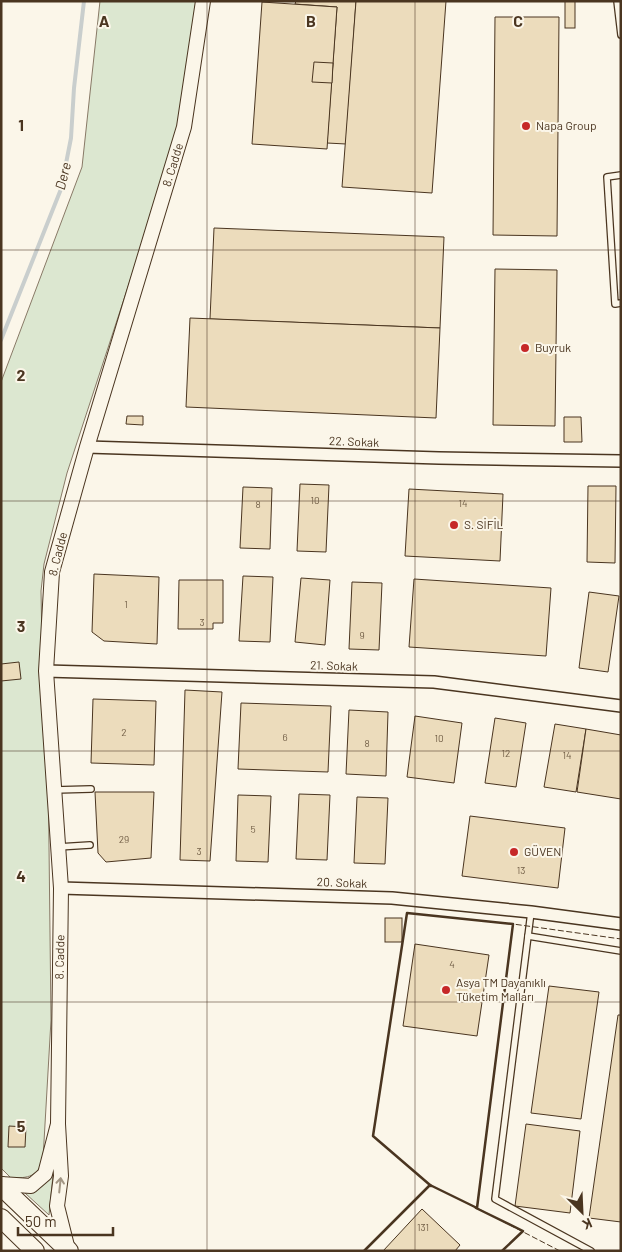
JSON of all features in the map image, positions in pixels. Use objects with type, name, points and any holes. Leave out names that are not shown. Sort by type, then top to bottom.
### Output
[{"type":"main road","points":[[1,1185],[68,1250]]},
{"type":"main road","points":[[1,1218],[35,1251]]},
{"type":"street","name":"8. Cadde","points":[[68,1250],[57,1206],[61,1176],[58,1124],[61,888],[46,670],[52,572],[87,447],[184,127],[203,1]]},
{"type":"street","name":"22. Sokak","points":[[87,447],[440,458],[621,460]]},
{"type":"street","name":"21. Sokak","points":[[46,670],[434,682],[621,706]]},
{"type":"street","name":"20. Sokak","points":[[61,888],[392,898],[531,912],[621,924]]},
{"type":"street","name":"8. Cadde","points":[[1,1185],[30,1186],[45,1174],[58,1124]]},
{"type":"lane","points":[[617,1],[621,35]]},
{"type":"lane","points":[[621,175],[607,177],[615,304],[621,304]]},
{"type":"lane","points":[[54,790],[91,789]]},
{"type":"lane","points":[[58,847],[90,844]]},
{"type":"lane","points":[[531,912],[495,1199],[591,1251]]},
{"type":"lane","points":[[528,936],[621,951]]},
{"type":"green space","points":[[100,1],[196,1],[181,125],[67,473],[44,564],[41,591],[48,758],[51,1020],[43,1159],[38,1170],[32,1175],[22,1178],[11,1178],[1,1168],[1,382],[82,167]]},
{"type":"green space","points":[[53,1175],[49,1215],[25,1193],[43,1184]]},
{"type":"building","points":[[296,1],[356,1],[346,144],[327,143],[337,7],[295,4]]},
{"type":"building","points":[[356,1],[446,1],[432,193],[342,187]]},
{"type":"building","points":[[565,1],[575,1],[575,28],[565,28]]},
{"type":"building","points":[[262,2],[337,7],[327,149],[252,144]]},
{"type":"building","name":"Napa Group","points":[[495,17],[559,17],[557,236],[493,235]]},
{"type":"building","points":[[314,62],[333,63],[332,83],[312,82]]},
{"type":"building","points":[[214,228],[444,237],[440,328],[210,319]]},
{"type":"building","name":"Buyruk","points":[[495,269],[557,270],[555,426],[493,425]]},
{"type":"building","points":[[190,318],[440,328],[436,418],[186,407]]},
{"type":"building","points":[[127,416],[143,416],[143,425],[126,424]]},
{"type":"building","points":[[564,417],[581,417],[582,442],[564,442]]},
{"type":"building","points":[[300,484],[329,485],[326,552],[297,551]]},
{"type":"building","points":[[588,486],[616,486],[615,563],[587,562]]},
{"type":"building","points":[[243,487],[272,488],[270,549],[240,548]]},
{"type":"building","name":"S. SİFİL","points":[[409,489],[503,494],[500,561],[405,556]]},
{"type":"building","points":[[94,574],[159,577],[157,644],[104,641],[92,632]]},
{"type":"building","points":[[243,576],[273,577],[270,642],[239,641]]},
{"type":"building","points":[[301,578],[330,580],[325,645],[295,642]]},
{"type":"building","points":[[414,579],[551,588],[546,656],[409,647]]},
{"type":"building","points":[[179,580],[223,580],[223,623],[213,623],[213,629],[178,629]]},
{"type":"building","points":[[352,582],[382,583],[379,650],[349,649]]},
{"type":"building","points":[[589,592],[619,596],[608,672],[579,668]]},
{"type":"building","points":[[19,662],[21,679],[1,681],[1,664]]},
{"type":"building","points":[[185,690],[222,692],[210,861],[180,860]]},
{"type":"building","points":[[93,699],[156,701],[154,765],[91,763]]},
{"type":"building","points":[[241,703],[331,706],[328,772],[238,769]]},
{"type":"building","points":[[349,710],[388,712],[386,776],[346,774]]},
{"type":"building","points":[[415,716],[462,723],[454,783],[407,777]]},
{"type":"building","points":[[495,718],[526,723],[516,787],[485,783]]},
{"type":"building","points":[[555,724],[586,729],[576,792],[544,787]]},
{"type":"building","points":[[586,729],[621,735],[621,799],[577,792]]},
{"type":"building","points":[[95,792],[154,792],[151,858],[106,862],[98,853]]},
{"type":"building","points":[[299,794],[330,795],[327,860],[296,859]]},
{"type":"building","points":[[238,795],[271,796],[268,862],[236,861]]},
{"type":"building","points":[[357,797],[388,798],[385,864],[354,863]]},
{"type":"building","name":"GÜVEN","points":[[470,816],[565,828],[558,888],[462,876]]},
{"type":"building","points":[[385,918],[402,918],[402,942],[385,942]]},
{"type":"building","name":"Asya TM Dayanıklı Tüketim Malları","points":[[415,944],[489,955],[477,1036],[403,1026]]},
{"type":"building","points":[[549,986],[599,992],[581,1119],[531,1113]]},
{"type":"building","points":[[618,1015],[621,1015],[621,1222],[589,1218]]},
{"type":"building","points":[[526,1124],[580,1131],[570,1213],[515,1206]]},
{"type":"building","points":[[9,1126],[26,1127],[25,1147],[8,1147]]},
{"type":"building","points":[[422,1209],[460,1245],[455,1251],[383,1251]]},
{"type":"waterway","name":"Dere","points":[[1,340],[61,189],[71,138],[74,88],[84,1]]},
{"type":"fence","points":[[560,1251],[477,1208],[513,924],[621,939]]},
{"type":"wall","points":[[407,913],[513,924],[477,1208],[430,1185],[373,1136],[407,913]]},
{"type":"wall","points":[[364,1251],[431,1186]]},
{"type":"wall","points":[[476,1208],[523,1231],[502,1251]]},
{"type":"place","name":"Napa Group","points":[[526,126]]},
{"type":"place","name":"Buyruk","points":[[525,348]]},
{"type":"place","name":"S. SİFİL","points":[[454,525]]},
{"type":"place","name":"GÜVEN","points":[[514,852]]},
{"type":"place","name":"Asya TM Dayanıklı Tüketim Malları","points":[[446,990]]}]
